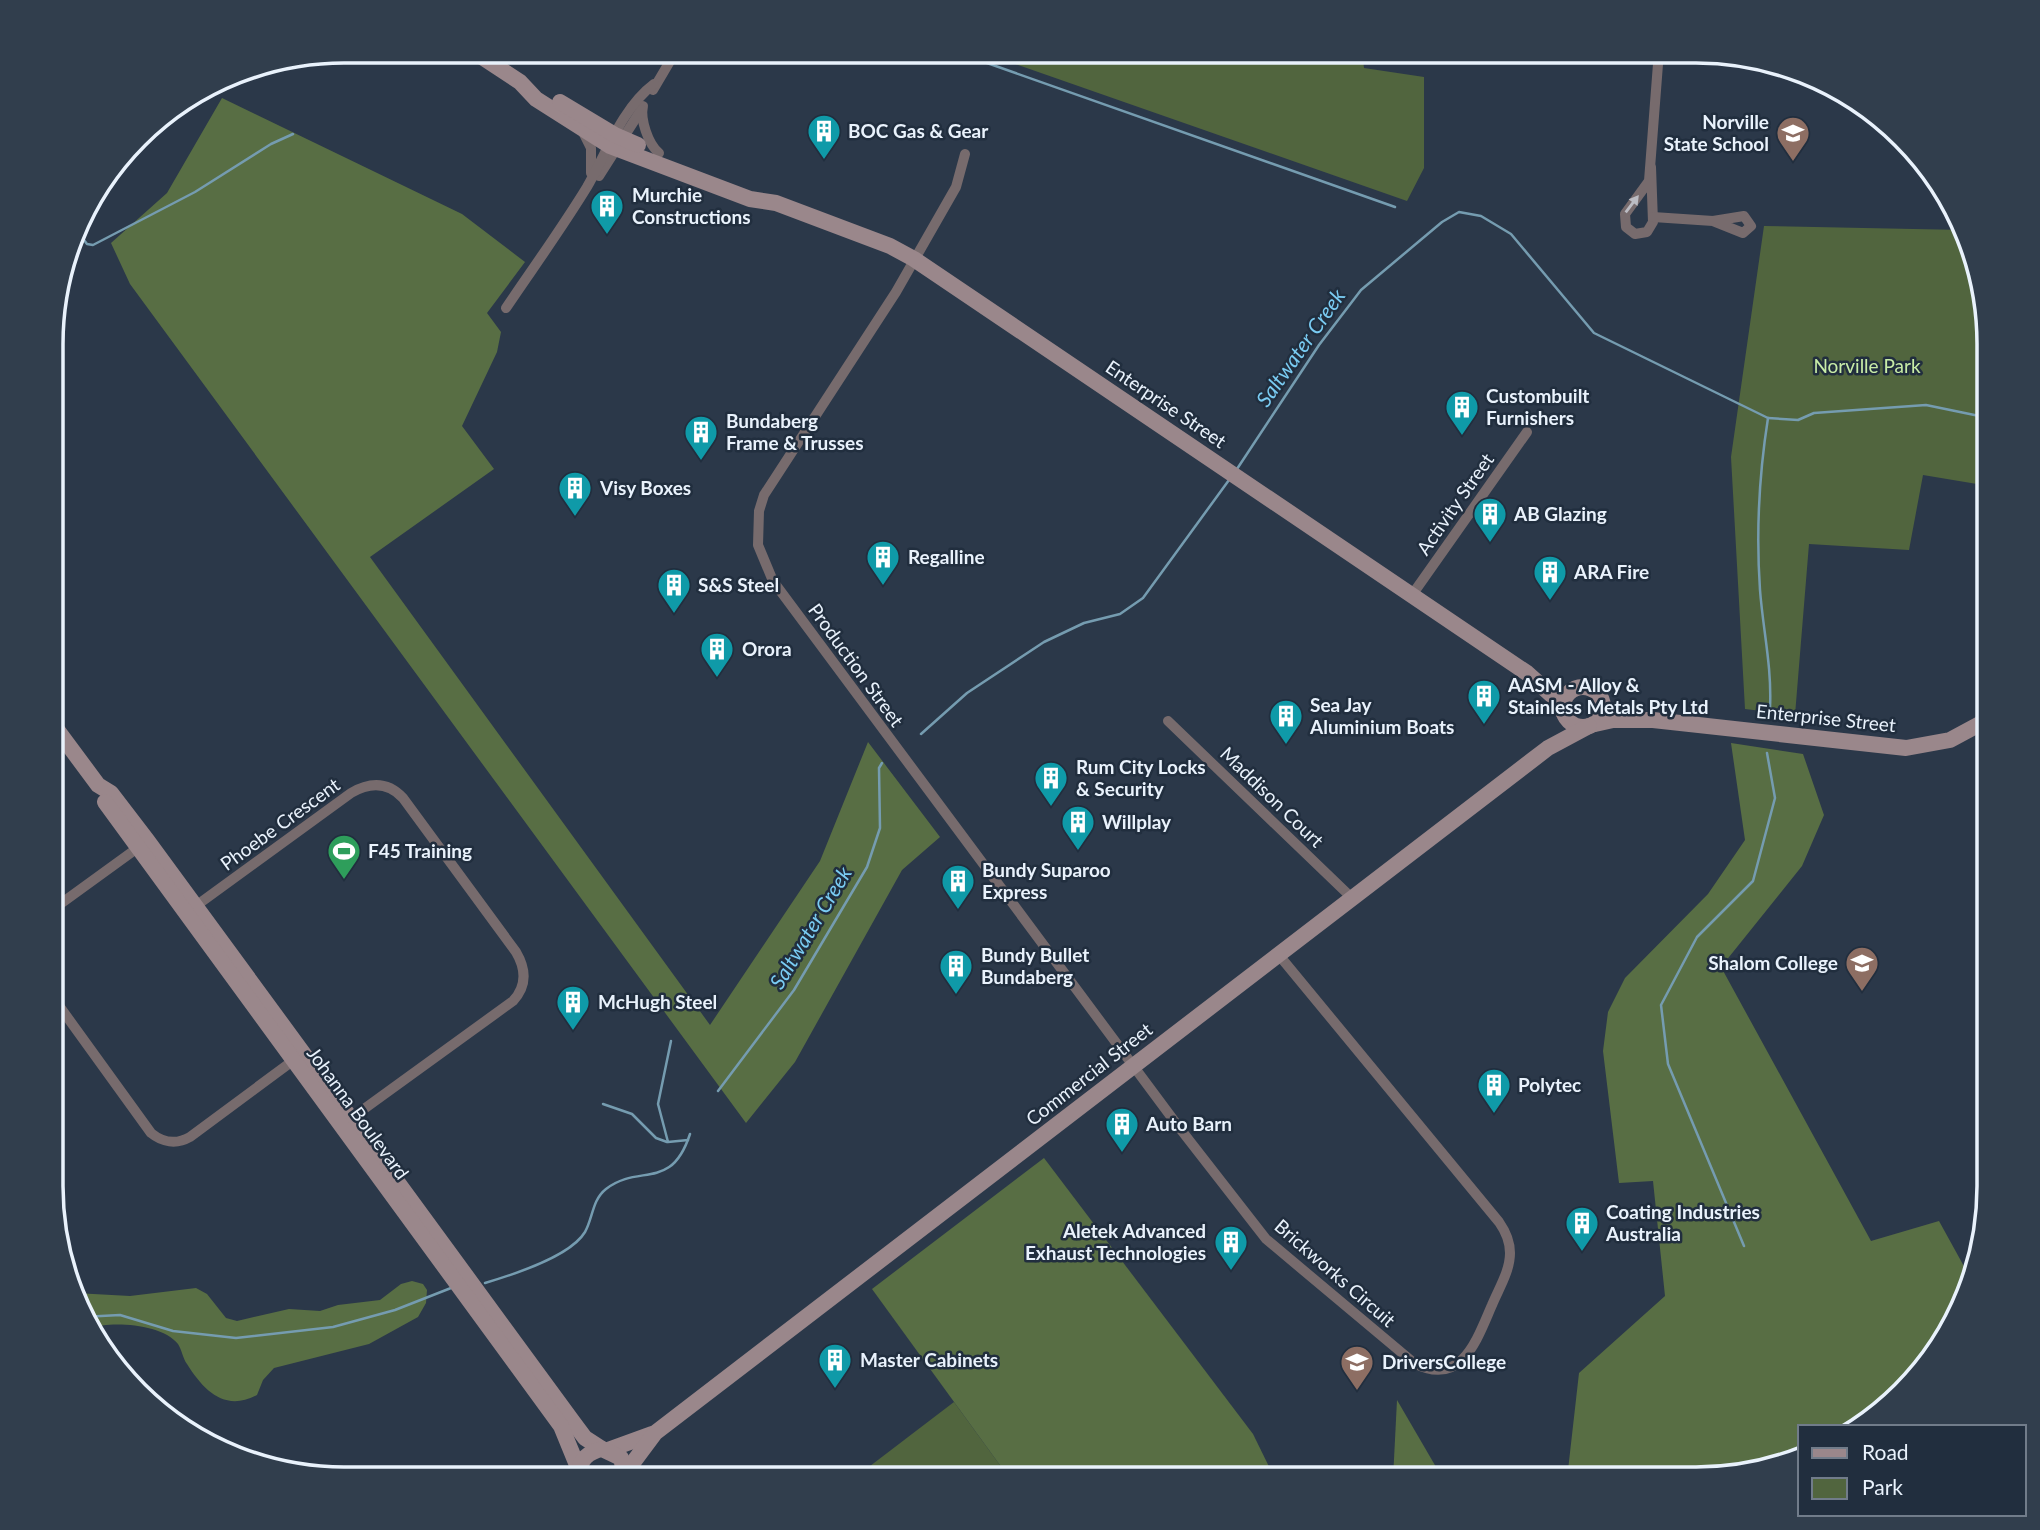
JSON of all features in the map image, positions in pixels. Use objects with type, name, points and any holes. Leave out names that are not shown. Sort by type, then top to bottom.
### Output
[{"type":"street","name":"Enterprise Street","points":[[491,63],[520,82],[536,99],[616,142],[750,199],[766,199]]},
{"type":"street","points":[[616,142],[643,106],[669,63]]},
{"type":"street","points":[[1651,167],[1645,188],[1627,207],[1625,222],[1631,233],[1643,234],[1650,229],[1653,217],[1651,167],[1658,63]]},
{"type":"street","points":[[590,180],[599,176],[629,114],[644,92],[654,84]]},
{"type":"street","points":[[643,106],[642,116],[652,146],[659,153]]},
{"type":"street","points":[[506,308],[590,180],[591,148],[586,126],[613,124],[629,114]]},
{"type":"street","name":"Enterprise Street","points":[[616,142],[659,153],[755,190],[766,199],[890,246],[914,259],[1527,673],[1556,699],[1564,713]]},
{"type":"street","name":"Production Street","points":[[965,155],[956,187],[914,259],[764,495],[757,528],[760,556],[773,581],[811,633],[1133,1066]]},
{"type":"street","points":[[1653,217],[1713,221]]},
{"type":"street","name":"Activity Street","points":[[1412,595],[1527,432]]},
{"type":"street","name":"Enterprise Street","points":[[1527,673],[1561,687],[1575,688]]},
{"type":"street","points":[[1588,687],[1600,695],[1604,708],[1592,725],[1574,725],[1564,713],[1565,698],[1575,688],[1588,687]]},
{"type":"street","name":"Enterprise Street","points":[[1600,695],[1618,709],[1653,720]]},
{"type":"street","name":"Commercial Street","points":[[1548,748],[1562,727],[1564,713]]},
{"type":"street","name":"Maddison Court","points":[[1168,720],[1352,898]]},
{"type":"street","name":"Enterprise Street","points":[[1592,725],[1613,720],[1653,720],[1906,748],[1951,740],[1977,726]]},
{"type":"street","name":"Commercial Street","points":[[605,1450],[655,1433],[1548,748],[1592,725]]},
{"type":"street","name":"Johanna Boulevard","points":[[63,738],[98,785],[103,799],[142,844],[346,1122],[585,1438],[621,1458],[623,1467]]},
{"type":"street","name":"Phoebe Crescent","points":[[190,910],[351,793],[369,785],[389,787],[399,794],[467,885],[520,959],[524,974],[522,988],[513,1001],[346,1122]]},
{"type":"street","points":[[63,902],[142,844]]},
{"type":"street","name":"Brickworks Circuit","points":[[1133,1066],[1252,1221],[1283,1255],[1413,1363],[1438,1369],[1463,1360],[1474,1346],[1507,1271],[1510,1255],[1508,1238],[1499,1222],[1278,954]]},
{"type":"street","points":[[63,1011],[151,1133],[163,1141],[177,1142],[190,1138],[298,1057]]},
{"type":"street","name":"Johanna Boulevard","points":[[346,1122],[561,1426],[575,1467]]},
{"type":"street","name":"Commercial Street","points":[[633,1467],[655,1433]]},
{"type":"street","points":[[582,1467],[588,1454],[605,1450]]},
{"type":"green space","points":[[1012,63],[1363,63],[1364,68],[1424,77],[1424,168],[1407,201]]},
{"type":"green space","points":[[222,98],[462,214],[525,262],[487,313],[501,332],[497,352],[462,426],[494,469],[370,557],[710,1025],[820,861],[868,742],[940,837],[902,870],[795,1062],[746,1123],[130,284],[111,243],[167,193]]},
{"type":"green space","name":"Norville Park","points":[[1764,226],[1953,230],[1967,271],[1975,307],[1977,484],[1923,475],[1909,550],[1809,544],[1795,715],[1745,709],[1731,457]]},
{"type":"green space","points":[[1731,743],[1803,754],[1824,815],[1802,866],[1721,967],[1871,1241],[1939,1221],[1965,1267],[1948,1310],[1919,1357],[1895,1385],[1844,1425],[1798,1425],[1798,1448],[1733,1465],[1568,1467],[1579,1373],[1665,1296],[1653,1181],[1619,1183],[1603,1051],[1608,1012],[1625,978],[1708,894],[1745,840]]},
{"type":"green space","points":[[1044,1158],[1253,1434],[1269,1467],[1001,1467],[872,1289]]},
{"type":"green space","points":[[412,1281],[423,1284],[427,1290],[426,1303],[418,1317],[369,1344],[274,1368],[263,1380],[257,1395],[235,1401],[216,1396],[201,1383],[171,1337],[149,1328],[100,1326],[84,1293],[130,1296],[196,1288],[207,1294],[226,1318],[237,1321],[289,1309],[320,1311],[338,1305],[380,1300],[401,1284]]},
{"type":"green space","points":[[1397,1400],[1436,1467],[1394,1467]]},
{"type":"green space","points":[[954,1402],[1001,1467],[869,1467]]},
{"type":"waterway","points":[[987,63],[1395,207]]},
{"type":"waterway","points":[[83,239],[87,244],[93,245],[195,192],[271,144],[293,134]]},
{"type":"waterway","name":"Saltwater Creek","points":[[1237,469],[1319,345],[1361,290],[1442,222],[1459,212],[1481,216],[1511,234],[1594,333],[1768,418],[1798,420],[1814,413],[1926,405],[1977,416]]},
{"type":"waterway","points":[[1768,418],[1760,482],[1758,547],[1770,678],[1770,708]]},
{"type":"waterway","name":"Saltwater Creek","points":[[921,734],[967,693],[1044,642],[1084,623],[1120,614],[1143,598],[1229,480]]},
{"type":"waterway","points":[[1744,1246],[1668,1064],[1661,1005],[1697,937],[1753,881],[1775,798],[1767,753]]},
{"type":"waterway","name":"Saltwater Creek","points":[[718,1091],[794,990],[867,867],[880,828],[879,768],[882,763]]},
{"type":"waterway","points":[[671,1041],[658,1104],[668,1142],[688,1140]]},
{"type":"waterway","points":[[603,1104],[632,1114],[656,1138],[667,1142]]},
{"type":"waterway","name":"Saltwater Creek","points":[[485,1283],[540,1264],[567,1249],[585,1232],[601,1193],[619,1182],[664,1170],[674,1163],[682,1152],[690,1134]]},
{"type":"waterway","name":"Saltwater Creek","points":[[95,1316],[120,1315],[173,1331],[236,1338],[333,1327],[395,1310],[451,1288]]},
{"type":"place","name":"BOC Gas & Gear","points":[[824,161]]},
{"type":"place","name":"Norville State School","points":[[1793,163]]},
{"type":"place","name":"Murchie Constructions","points":[[607,236]]},
{"type":"place","name":"Custombuilt Furnishers","points":[[1462,437]]},
{"type":"place","name":"Bundaberg Frame & Trusses","points":[[701,462]]},
{"type":"place","name":"Visy Boxes","points":[[575,518]]},
{"type":"place","name":"AB Glazing","points":[[1490,544]]},
{"type":"place","name":"Regalline","points":[[883,587]]},
{"type":"place","name":"ARA Fire","points":[[1550,602]]},
{"type":"place","name":"S&S Steel","points":[[674,615]]},
{"type":"place","name":"Orora","points":[[717,679]]},
{"type":"place","name":"AASM - Alloy & Stainless Metals Pty Ltd","points":[[1484,726]]},
{"type":"place","name":"Sea Jay Aluminium Boats","points":[[1286,746]]},
{"type":"place","name":"Rum City Locks & Security","points":[[1051,808]]},
{"type":"place","name":"Willplay","points":[[1078,852]]},
{"type":"place","name":"F45 Training","points":[[344,881]]},
{"type":"place","name":"Bundy Suparoo Express","points":[[958,911]]},
{"type":"place","name":"Shalom College","points":[[1862,993]]},
{"type":"place","name":"Bundy Bullet Bundaberg","points":[[956,996]]},
{"type":"place","name":"McHugh Steel","points":[[573,1032]]},
{"type":"place","name":"Polytec","points":[[1494,1115]]},
{"type":"place","name":"Auto Barn","points":[[1122,1154]]},
{"type":"place","name":"Coating Industries Australia","points":[[1582,1253]]},
{"type":"place","name":"Aletek Advanced Exhaust Technologies","points":[[1231,1272]]},
{"type":"place","name":"Master Cabinets","points":[[835,1390]]},
{"type":"place","name":"DriversCollege","points":[[1357,1392]]}]
